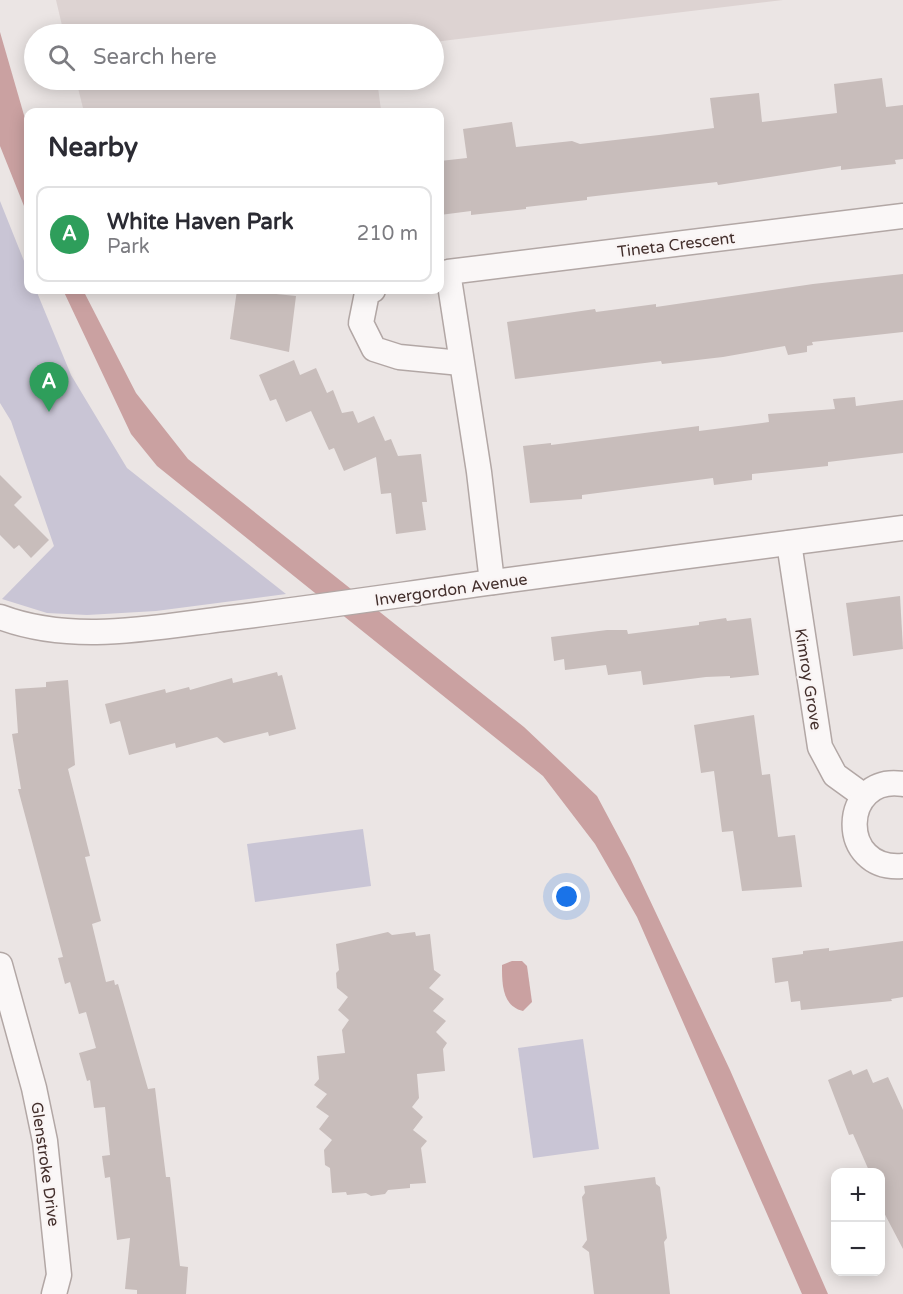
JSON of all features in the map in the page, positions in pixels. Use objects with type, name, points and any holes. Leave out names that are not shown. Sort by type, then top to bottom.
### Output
[{"type":"street","name":"Tineta Crescent","points":[[492,582],[479,472],[444,273],[903,216]]},
{"type":"street","points":[[367,294],[360,323],[374,349],[399,357],[461,363]]},
{"type":"street","name":"Invergordon Avenue","points":[[0,617],[41,630],[110,631],[383,599],[492,582],[903,528]]},
{"type":"street","name":"Kimroy Grove","points":[[789,543],[820,747],[835,776],[864,796]]},
{"type":"street","points":[[903,784],[887,783],[864,796],[856,809],[854,823],[855,837],[862,850],[873,860],[887,866],[903,866]]},
{"type":"street","name":"Glenstroke Drive","points":[[0,966],[4,999],[34,1088],[45,1142],[59,1275],[54,1294]]},
{"type":"shaded area","points":[[56,0],[783,0],[444,41],[444,24],[62,24]]},
{"type":"shaded area","points":[[0,32],[24,115],[24,206],[0,146]]},
{"type":"shaded area","points":[[78,90],[378,90],[381,108],[83,108]]},
{"type":"shaded area","points":[[0,201],[24,261],[24,294],[38,294],[71,375],[127,468],[286,594],[156,611],[87,615],[47,613],[2,599],[54,546],[11,421],[0,403]]},
{"type":"shaded area","points":[[65,294],[85,294],[136,393],[188,459],[524,727],[597,796],[630,858],[730,1070],[828,1294],[802,1294],[637,917],[595,844],[543,776],[157,466],[131,434]]},
{"type":"shaded area","points":[[363,829],[371,886],[255,902],[247,844]]},
{"type":"shaded area","points":[[512,961],[522,961],[527,966],[532,1002],[523,1011],[511,1004],[503,987],[502,965]]},
{"type":"shaded area","points":[[583,1039],[599,1149],[533,1158],[518,1048]]},
{"type":"building","points":[[882,78],[886,107],[903,105],[903,159],[895,160],[896,164],[841,170],[841,166],[718,185],[717,182],[587,197],[587,200],[526,207],[526,209],[471,215],[471,211],[444,214],[444,161],[467,158],[463,129],[512,122],[516,147],[572,141],[580,144],[659,135],[714,128],[710,98],[759,93],[762,122],[837,113],[834,84]]},
{"type":"building","points":[[903,274],[903,332],[812,342],[813,345],[807,346],[807,352],[788,355],[785,346],[723,357],[662,364],[661,361],[515,379],[507,322],[595,309],[596,312],[656,304],[656,307],[813,284]]},
{"type":"building","points":[[236,294],[296,296],[289,352],[230,339]]},
{"type":"building","points":[[294,360],[300,375],[316,368],[327,393],[333,390],[342,413],[353,411],[358,423],[374,416],[385,441],[391,439],[398,456],[421,454],[427,502],[422,502],[426,530],[396,534],[391,493],[381,494],[376,457],[344,471],[334,448],[329,450],[311,411],[286,422],[276,399],[270,401],[259,375]]},
{"type":"building","points":[[855,397],[856,406],[903,400],[903,453],[828,462],[828,466],[752,474],[752,480],[714,485],[713,478],[582,495],[582,499],[530,503],[523,446],[551,443],[551,445],[699,426],[699,431],[769,422],[768,414],[835,409],[833,399]]},
{"type":"building","points":[[0,475],[22,497],[14,505],[49,540],[31,558],[19,545],[14,549],[0,535]]},
{"type":"building","points":[[900,596],[903,649],[853,656],[846,603]]},
{"type":"building","points":[[726,618],[727,621],[751,618],[759,675],[730,678],[730,676],[706,677],[643,685],[641,671],[608,675],[606,665],[565,670],[564,659],[554,661],[551,637],[607,630],[627,630],[628,634],[699,625],[699,622]]},
{"type":"building","points":[[277,672],[278,676],[282,675],[296,729],[269,736],[268,732],[224,743],[217,737],[176,748],[175,743],[129,755],[120,721],[110,724],[105,704],[165,689],[166,693],[189,687],[190,690],[232,678],[233,683]]},
{"type":"building","points":[[68,680],[75,765],[68,769],[90,856],[85,857],[101,921],[92,924],[106,982],[114,980],[115,985],[118,984],[148,1089],[155,1088],[166,1177],[170,1177],[180,1266],[188,1267],[186,1294],[137,1294],[137,1290],[125,1289],[130,1238],[117,1240],[110,1177],[105,1178],[102,1156],[110,1155],[105,1107],[94,1108],[90,1080],[87,1081],[79,1053],[96,1048],[86,1012],[79,1014],[70,982],[65,984],[58,958],[63,957],[18,789],[21,789],[12,734],[18,733],[15,689],[46,687],[46,682]]},
{"type":"building","points":[[754,715],[762,775],[770,774],[778,837],[795,835],[802,887],[742,891],[733,831],[722,832],[714,771],[701,773],[694,725]]},
{"type":"building","points":[[388,932],[392,935],[415,932],[416,936],[430,934],[434,970],[441,975],[429,988],[444,999],[433,1011],[446,1021],[436,1032],[447,1043],[443,1049],[445,1071],[417,1074],[419,1098],[412,1107],[423,1117],[413,1130],[427,1141],[421,1148],[426,1183],[410,1184],[410,1188],[388,1190],[385,1194],[371,1196],[366,1193],[347,1195],[346,1192],[332,1193],[330,1168],[325,1165],[324,1150],[332,1140],[319,1129],[329,1116],[316,1107],[327,1094],[314,1085],[319,1079],[317,1056],[345,1053],[342,1030],[349,1020],[338,1010],[348,997],[337,988],[336,973],[339,970],[336,944]]},
{"type":"building","points":[[903,941],[903,997],[891,999],[892,1001],[801,1010],[800,1001],[791,1002],[788,981],[775,983],[772,958],[803,954],[803,951],[829,948],[829,951]]},
{"type":"building","points":[[867,1069],[873,1083],[888,1077],[903,1110],[903,1249],[885,1215],[885,1168],[868,1168],[853,1134],[849,1135],[828,1080],[851,1070],[853,1075]]},
{"type":"building","points":[[655,1177],[656,1184],[660,1187],[667,1238],[664,1242],[670,1294],[594,1294],[589,1252],[582,1247],[587,1240],[582,1197],[585,1193],[584,1186]]},
{"type":"place","name":"White Haven Park","points":[[49,412]]}]
